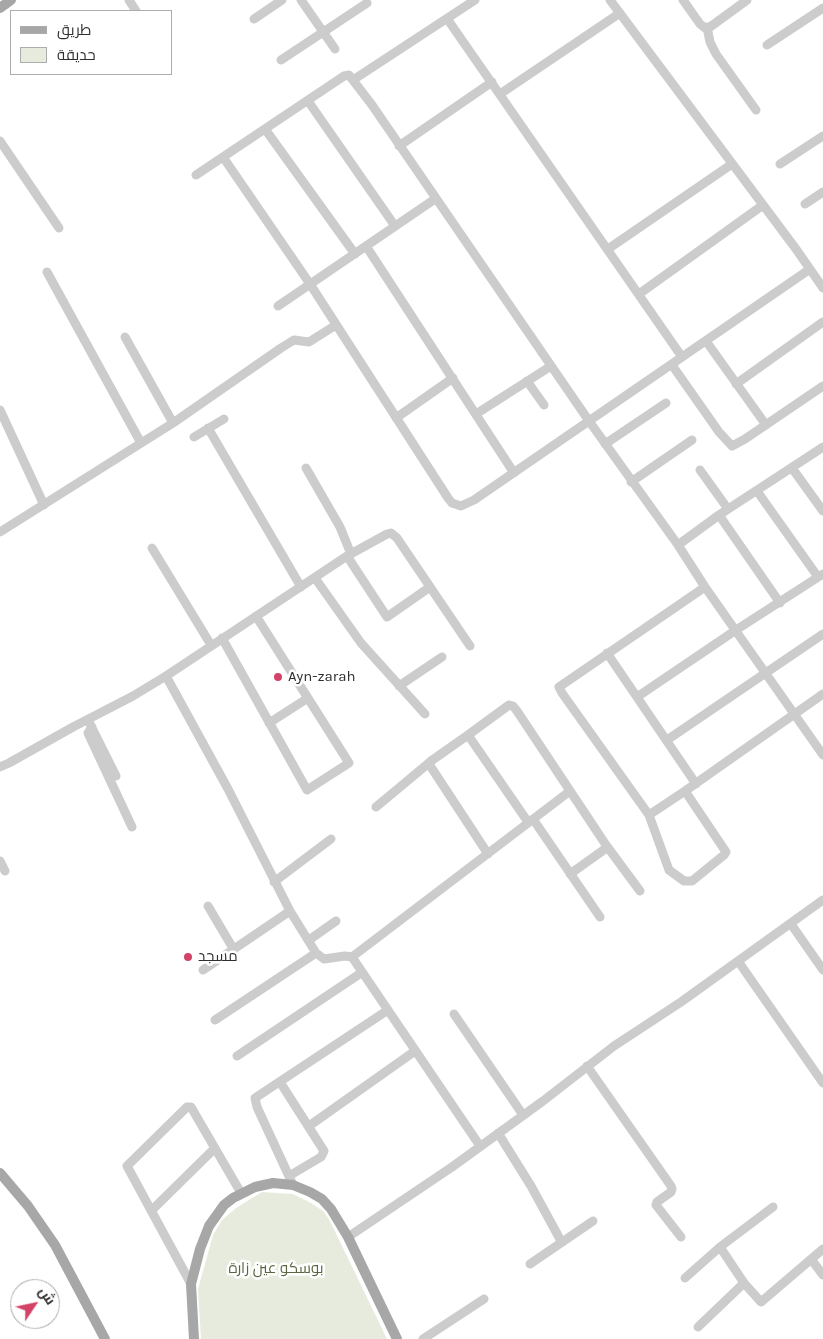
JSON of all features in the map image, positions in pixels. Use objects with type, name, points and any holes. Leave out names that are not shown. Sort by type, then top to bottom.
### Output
[{"type":"main road","points":[[0,8],[11,0]]},
{"type":"main road","points":[[0,1173],[28,1206],[55,1245],[105,1339]]},
{"type":"main road","points":[[194,1339],[191,1284],[200,1249],[209,1226],[224,1205],[240,1193],[255,1187],[291,1181],[322,1199],[340,1221],[396,1339]]},
{"type":"street","points":[[254,19],[282,0]]},
{"type":"street","points":[[301,0],[335,49]]},
{"type":"street","points":[[353,80],[448,20],[475,0]]},
{"type":"street","points":[[610,0],[823,288]]},
{"type":"street","points":[[684,0],[700,24],[707,27]]},
{"type":"street","points":[[707,27],[743,1]]},
{"type":"street","points":[[281,60],[367,3]]},
{"type":"street","points":[[767,45],[823,8]]},
{"type":"street","points":[[500,94],[620,13]]},
{"type":"street","points":[[448,20],[682,357]]},
{"type":"street","points":[[707,27],[710,42],[716,54],[756,110]]},
{"type":"street","points":[[196,175],[346,75],[349,75],[589,422],[678,545],[705,587],[823,755]]},
{"type":"street","points":[[399,146],[492,82]]},
{"type":"street","points":[[308,101],[395,226]]},
{"type":"street","points":[[265,130],[355,254]]},
{"type":"street","points":[[780,164],[823,136]]},
{"type":"street","points":[[0,141],[59,228]]},
{"type":"street","points":[[223,157],[310,284],[448,498],[456,505],[467,505],[810,269]]},
{"type":"street","points":[[608,249],[732,164]]},
{"type":"street","points":[[805,204],[823,192]]},
{"type":"street","points":[[278,306],[435,199]]},
{"type":"street","points":[[639,294],[763,205]]},
{"type":"street","points":[[366,246],[514,473]]},
{"type":"street","points":[[47,272],[141,443]]},
{"type":"street","points":[[736,384],[823,322]]},
{"type":"street","points":[[0,532],[173,423],[281,348],[294,340],[309,342],[336,325]]},
{"type":"street","points":[[125,337],[173,423]]},
{"type":"street","points":[[706,341],[766,425]]},
{"type":"street","points":[[672,365],[732,446],[737,445],[823,386]]},
{"type":"street","points":[[476,414],[551,366]]},
{"type":"street","points":[[396,418],[453,378]]},
{"type":"street","points":[[528,381],[544,405]]},
{"type":"street","points":[[605,444],[666,403]]},
{"type":"street","points":[[0,410],[44,505]]},
{"type":"street","points":[[194,437],[224,419]]},
{"type":"street","points":[[208,428],[301,587]]},
{"type":"street","points":[[631,482],[692,440]]},
{"type":"street","points":[[678,545],[719,515],[823,447]]},
{"type":"street","points":[[306,468],[340,527],[349,555],[387,617],[430,587]]},
{"type":"street","points":[[792,468],[823,511]]},
{"type":"street","points":[[700,470],[728,509]]},
{"type":"street","points":[[637,697],[820,576],[757,491]]},
{"type":"street","points":[[719,515],[780,603]]},
{"type":"street","points":[[0,767],[90,723],[166,676],[349,555],[387,534],[391,533],[397,538],[470,646]]},
{"type":"street","points":[[152,548],[211,646]]},
{"type":"street","points":[[315,578],[361,642],[425,714]]},
{"type":"street","points":[[685,792],[726,852],[692,881],[684,880],[669,870],[649,815],[560,690],[561,685],[705,587]]},
{"type":"street","points":[[222,638],[307,790],[349,763],[256,616]]},
{"type":"street","points":[[667,740],[823,634]]},
{"type":"street","points":[[607,653],[696,784]]},
{"type":"street","points":[[399,686],[442,657]]},
{"type":"street","points":[[166,676],[228,789],[274,882],[316,953],[324,959],[352,957],[570,790]]},
{"type":"street","points":[[649,815],[685,792],[823,694]]},
{"type":"street","points":[[269,723],[308,698]]},
{"type":"street","points":[[376,807],[430,762],[506,706],[512,706],[606,845],[640,891]]},
{"type":"street","points":[[90,723],[116,776]]},
{"type":"street","points":[[90,723],[88,733],[132,827]]},
{"type":"street","points":[[468,735],[600,917]]},
{"type":"street","points":[[430,762],[432,769],[488,854]]},
{"type":"street","points":[[274,882],[331,839]]},
{"type":"street","points":[[570,874],[605,849],[606,845]]},
{"type":"street","points":[[0,861],[5,871]]},
{"type":"street","points":[[348,1237],[480,1146],[587,1066],[823,900]]},
{"type":"street","points":[[208,906],[234,950]]},
{"type":"street","points":[[203,970],[290,910]]},
{"type":"street","points":[[309,940],[336,921]]},
{"type":"street","points":[[791,924],[823,970]]},
{"type":"street","points":[[215,1020],[316,953]]},
{"type":"street","points":[[352,957],[480,1146]]},
{"type":"street","points":[[738,961],[823,1083]]},
{"type":"street","points":[[237,1056],[361,972]]},
{"type":"street","points":[[280,1082],[309,1126],[324,1154],[291,1181],[256,1102],[258,1095],[388,1010]]},
{"type":"street","points":[[454,1014],[523,1115]]},
{"type":"street","points":[[309,1126],[415,1051]]},
{"type":"street","points":[[587,1066],[671,1186],[671,1192],[657,1202],[656,1205],[681,1237]]},
{"type":"street","points":[[191,1284],[127,1166],[187,1107],[191,1107],[240,1193]]},
{"type":"street","points":[[498,1133],[531,1186],[561,1241]]},
{"type":"street","points":[[152,1210],[216,1148]]},
{"type":"street","points":[[685,1278],[720,1247],[773,1207]]},
{"type":"street","points":[[530,1264],[561,1241],[593,1221]]},
{"type":"street","points":[[720,1247],[744,1283],[761,1302],[823,1249]]},
{"type":"street","points":[[811,1259],[823,1275]]},
{"type":"street","points":[[698,1327],[744,1283]]},
{"type":"street","points":[[423,1339],[484,1298]]},
{"type":"green space","name":"بوسكو عين زارة","points":[[262,1192],[293,1194],[323,1211],[329,1219],[387,1339],[201,1339],[198,1289],[213,1235],[222,1220],[236,1208]]},
{"type":"place","name":"Ayn-zarah","points":[[278,677]]},
{"type":"place","name":"مسجد","points":[[188,957]]}]
